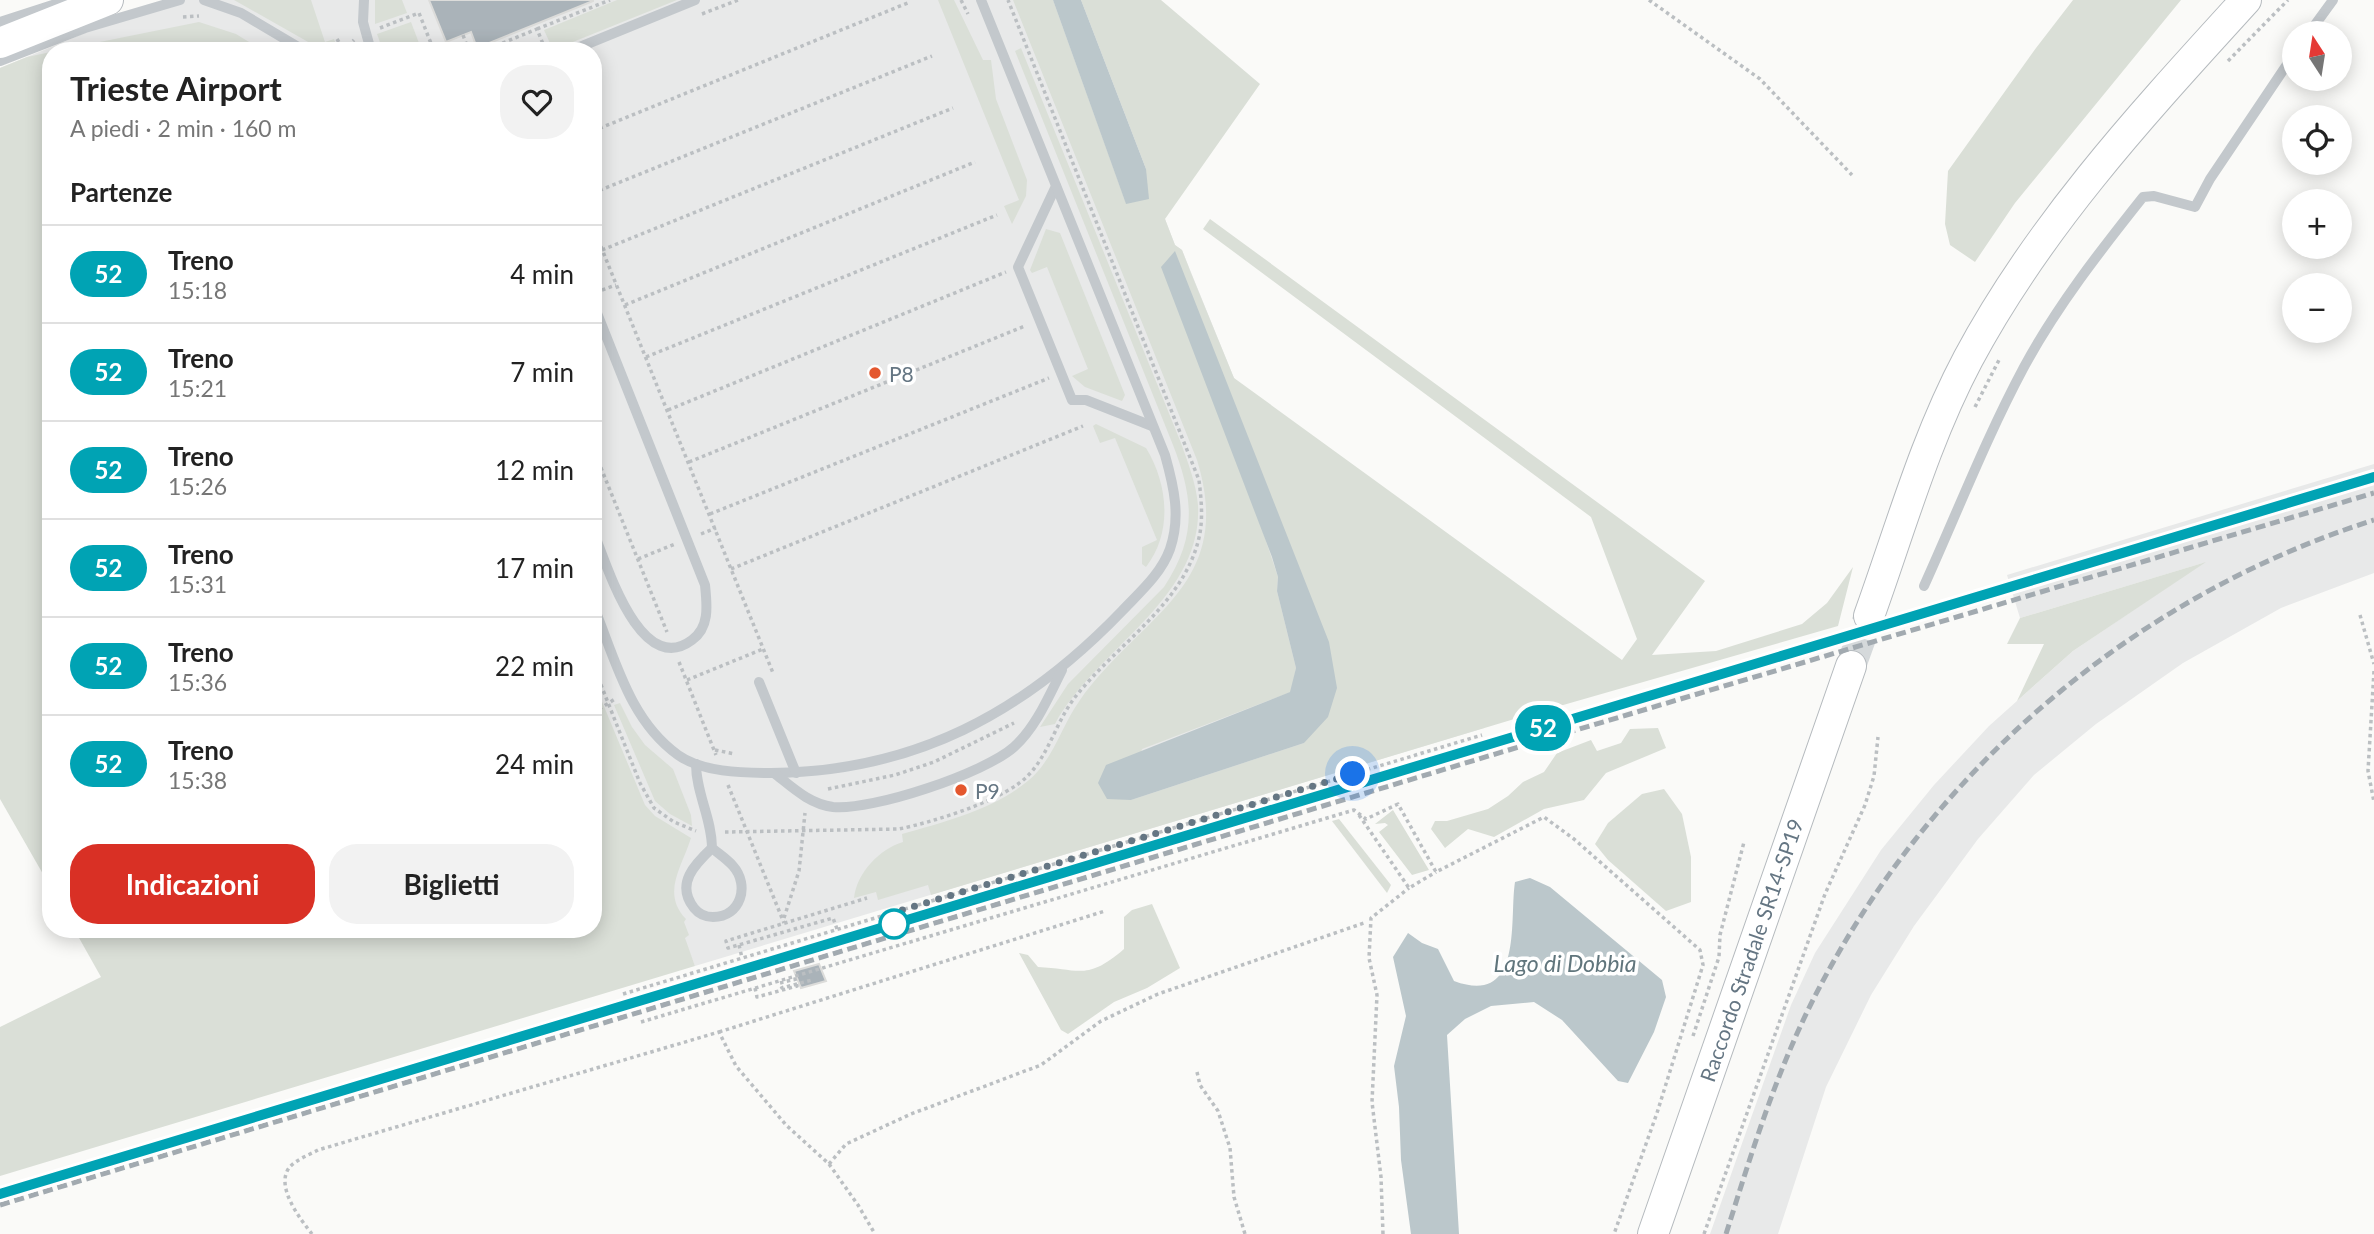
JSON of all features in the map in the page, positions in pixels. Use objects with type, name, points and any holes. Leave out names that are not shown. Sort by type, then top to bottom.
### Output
[{"type":"main road","points":[[0,43],[108,0]]},
{"type":"main road","points":[[1869,616],[1930,444],[1968,359],[2038,246],[2114,146],[2246,0]]},
{"type":"main road","name":"Raccordo Stradale SR14-SP19","points":[[1653,1234],[1850,666]]},
{"type":"lane","points":[[0,23],[68,0]]},
{"type":"lane","points":[[49,42],[85,28],[180,0]]},
{"type":"lane","points":[[204,0],[241,13],[290,42]]},
{"type":"lane","points":[[364,0],[363,22],[368,42]]},
{"type":"lane","points":[[592,42],[695,0]]},
{"type":"lane","points":[[602,627],[639,715],[664,744],[696,764],[721,769],[796,773],[880,760],[938,741],[1007,708],[1064,667],[1147,586],[1169,552],[1176,529],[1177,508],[1165,455],[981,0]]},
{"type":"lane","points":[[2318,21],[2333,0]]},
{"type":"lane","points":[[0,61],[42,45]]},
{"type":"lane","points":[[1924,586],[2025,365],[2088,264],[2143,197],[2154,196],[2195,207],[2210,179],[2282,72]]},
{"type":"lane","points":[[1056,186],[1018,267],[1072,400],[1086,400],[1152,426]]},
{"type":"lane","points":[[602,326],[705,585],[707,604],[702,631],[689,643],[673,647],[652,641],[634,624],[602,551]]},
{"type":"lane","points":[[774,772],[810,801],[834,807],[855,806],[928,788],[983,766],[1014,747],[1037,716],[1064,667]]},
{"type":"lane","points":[[760,682],[796,773]]},
{"type":"lane","points":[[696,764],[696,778],[712,831],[712,848],[691,870],[686,882],[687,895],[700,914],[710,918],[732,911],[740,903],[742,890],[741,879],[733,866],[712,848]]},
{"type":"path","points":[[505,42],[610,0]]},
{"type":"path","points":[[732,832],[899,829],[924,824],[1019,784],[1043,755],[1075,697],[1177,588],[1196,552],[1201,530],[1199,480],[1008,0]]},
{"type":"path","points":[[1649,0],[1760,79],[1852,175]]},
{"type":"path","points":[[602,127],[910,2]]},
{"type":"path","points":[[354,42],[366,33],[419,13],[430,42]]},
{"type":"path","points":[[177,18],[193,15],[209,17]]},
{"type":"path","points":[[537,29],[542,42]]},
{"type":"path","points":[[463,35],[466,42]]},
{"type":"path","points":[[602,189],[932,56]]},
{"type":"path","points":[[778,685],[602,250],[953,108]]},
{"type":"path","points":[[625,305],[975,162]]},
{"type":"path","points":[[646,358],[997,215]]},
{"type":"path","points":[[668,410],[1018,267]]},
{"type":"path","points":[[602,290],[616,285]]},
{"type":"path","points":[[689,462],[1040,320]]},
{"type":"path","points":[[710,514],[1061,373]]},
{"type":"path","points":[[731,569],[1083,426]]},
{"type":"path","points":[[602,471],[784,923]]},
{"type":"path","points":[[2360,615],[2374,664]]},
{"type":"path","points":[[686,680],[763,649]]},
{"type":"path","points":[[2374,671],[2368,771],[2374,802]]},
{"type":"path","points":[[602,688],[640,783],[654,808],[692,831]]},
{"type":"path","points":[[623,994],[1482,735]]},
{"type":"path","points":[[1704,1234],[1825,894],[1865,805],[1874,776],[1878,737]]},
{"type":"path","points":[[714,750],[746,755]]},
{"type":"path","points":[[641,1022],[1354,810],[1366,819],[1398,804],[1436,872]]},
{"type":"path","points":[[1358,814],[1409,888]]},
{"type":"path","points":[[1383,1234],[1381,1177],[1372,1102],[1377,995],[1370,958],[1371,918],[1409,888],[1436,872],[1544,817],[1574,839],[1700,950],[1703,965],[1657,1113],[1614,1234]]},
{"type":"path","points":[[1693,1036],[1719,957],[1720,935],[1744,842]]},
{"type":"path","points":[[837,929],[833,918],[728,948],[726,941],[867,898]]},
{"type":"path","points":[[312,1234],[292,1209],[285,1179],[289,1168],[318,1150],[719,1032],[1105,911]]},
{"type":"path","points":[[829,1164],[846,1144],[911,1114],[1041,1065],[1101,1021],[1158,994],[1364,923]]},
{"type":"path","points":[[739,945],[742,958]]},
{"type":"path","points":[[754,987],[757,997],[797,986],[795,979],[780,983],[782,988],[792,986],[802,983],[812,980]]},
{"type":"path","points":[[719,1032],[736,1066],[786,1125],[829,1164],[875,1234]]},
{"type":"path","points":[[1197,1072],[1200,1085],[1217,1111],[1230,1148],[1234,1197],[1245,1234]]},
{"type":"shaded area","points":[[165,0],[1081,0],[1175,245],[1182,250],[1234,378],[1484,728],[695,966],[602,734],[602,42],[63,42]]},
{"type":"shaded area","points":[[234,0],[311,0],[325,42],[308,42]]},
{"type":"shaded area","points":[[375,0],[402,0],[407,13],[375,24]]},
{"type":"shaded area","points":[[617,0],[677,0],[573,42],[549,42],[544,30]]},
{"type":"shaded area","points":[[938,0],[954,0],[983,60],[991,60],[996,99],[1027,180],[1026,196],[1012,224],[1004,206],[1019,200]]},
{"type":"shaded area","points":[[1013,0],[1053,0],[1126,203],[1146,169],[1081,0],[1161,0],[1260,84],[1165,219],[1175,245],[1182,250],[1234,378],[1622,660],[1637,639],[1591,517],[1203,229],[1210,219],[1705,581],[1652,655],[1716,651],[1802,624],[1827,603],[1853,567],[1838,626],[1511,720],[931,895],[928,885],[878,900],[876,892],[854,898],[860,879],[871,863],[886,850],[903,842],[902,834],[985,807],[1016,790],[1045,763],[1080,700],[1104,670],[1176,595],[1193,569],[1204,539],[1206,503],[1197,460]],"holes":[[[1253,502],[1336,688],[1304,743],[1131,800],[1142,749],[1291,692],[1296,668],[1277,591],[1278,577]]]},
{"type":"shaded area","points":[[2073,0],[2181,0],[2015,203],[1975,262],[1950,245],[1945,224],[1948,171]]},
{"type":"shaded area","points":[[199,22],[236,34],[249,42],[100,42]]},
{"type":"shaded area","points":[[411,22],[419,42],[380,42],[377,34]]},
{"type":"shaded area","points":[[1021,48],[1181,443],[1194,481],[1198,505],[1195,538],[1184,568],[1166,596],[1095,671],[1055,724],[1040,727],[1068,684],[1164,587],[1182,551],[1189,518],[1185,483],[1173,445],[1015,51]]},
{"type":"shaded area","points":[[42,51],[42,72],[0,84],[0,68]]},
{"type":"shaded area","points":[[42,54],[42,872],[0,799],[0,68]]},
{"type":"shaded area","points":[[1046,229],[1060,233],[1125,395],[1122,401],[1085,387],[1072,376],[1088,369],[1047,267],[1032,273],[1030,270]]},
{"type":"shaded area","points":[[1096,424],[1146,448],[1159,477],[1163,492],[1164,523],[1155,553],[1146,567],[1142,564],[1142,547],[1157,540],[1115,438],[1100,443],[1093,426]]},
{"type":"shaded area","points":[[2374,464],[2374,573],[2281,608],[2183,663],[2096,724],[2034,775],[1978,839],[1914,926],[1871,995],[1826,1087],[1778,1234],[1710,1234],[1791,1005],[1815,953],[1881,850],[1934,785],[1989,726],[2073,651],[2203,563],[2020,618],[2007,575]]},
{"type":"shaded area","points":[[2206,562],[2073,651],[2017,701],[2044,644],[2007,644],[2020,618]]},
{"type":"shaded area","points":[[602,702],[645,805],[655,816],[691,838],[674,890],[679,909],[686,919],[684,922],[689,935],[685,938],[695,966],[0,1176],[0,1027],[101,977],[79,938],[602,938]]},
{"type":"shaded area","points":[[620,703],[645,745],[673,769],[691,815],[692,826],[670,814],[655,801],[614,705]]},
{"type":"shaded area","points":[[1658,728],[1666,748],[1606,773],[1584,800],[1544,809],[1494,837],[1468,829],[1445,848],[1431,829],[1435,821],[1447,821],[1488,809],[1523,782],[1544,772],[1557,753],[1591,740],[1597,751],[1621,743],[1630,729]]},
{"type":"shaded area","points":[[1664,789],[1682,814],[1691,857],[1691,902],[1666,911],[1608,860],[1595,844],[1608,823],[1642,794]]},
{"type":"shaded area","points":[[1393,810],[1429,870],[1412,875],[1379,832],[1388,825],[1375,824]]},
{"type":"shaded area","points":[[1339,819],[1391,885],[1387,893],[1332,821]]},
{"type":"shaded area","points":[[1152,904],[1180,968],[1147,988],[1114,1002],[1068,1034],[1061,1030],[1019,953],[1028,955],[1038,967],[1083,971],[1101,966],[1124,949],[1124,917],[1132,910]]},
{"type":"water","points":[[1053,0],[1081,0],[1146,169],[1149,199],[1126,204]]},
{"type":"water","points":[[1175,251],[1329,642],[1337,688],[1328,717],[1304,743],[1131,800],[1107,799],[1098,783],[1106,765],[1290,692],[1296,668],[1277,591],[1278,577],[1272,557],[1161,267]]},
{"type":"water","name":"Lago di Dobbia","points":[[1530,878],[1550,887],[1662,980],[1666,997],[1654,1032],[1628,1083],[1618,1081],[1562,1020],[1534,1002],[1491,1006],[1465,1019],[1447,1035],[1459,1234],[1411,1234],[1401,1160],[1394,1066],[1406,1016],[1393,957],[1408,933],[1422,943],[1438,949],[1454,981],[1476,986],[1492,982],[1502,971],[1508,956],[1512,937],[1515,882]]},
{"type":"building","points":[[429,0],[593,0],[492,42],[475,42],[471,32],[446,42]]},
{"type":"building","points":[[819,964],[826,981],[801,988],[794,971]]},
{"type":"tunnel","points":[[1851,666],[1869,616]]},
{"type":"railway","points":[[0,1194],[2374,477]]},
{"type":"railway","points":[[0,1205],[1492,755],[2374,493]]},
{"type":"railway","points":[[1726,1234],[1773,1092],[1808,1010],[1855,926],[1910,847],[1972,774],[2041,708],[2117,648],[2198,597],[2284,554],[2374,520]]},
{"type":"train","name":"52","points":[[0,1194],[2374,477]]},
{"type":"place","name":"P8","points":[[875,373]]},
{"type":"place","name":"P9","points":[[961,790]]},
{"type":"route","points":[[894,924],[889,914],[1353,774]]}]
